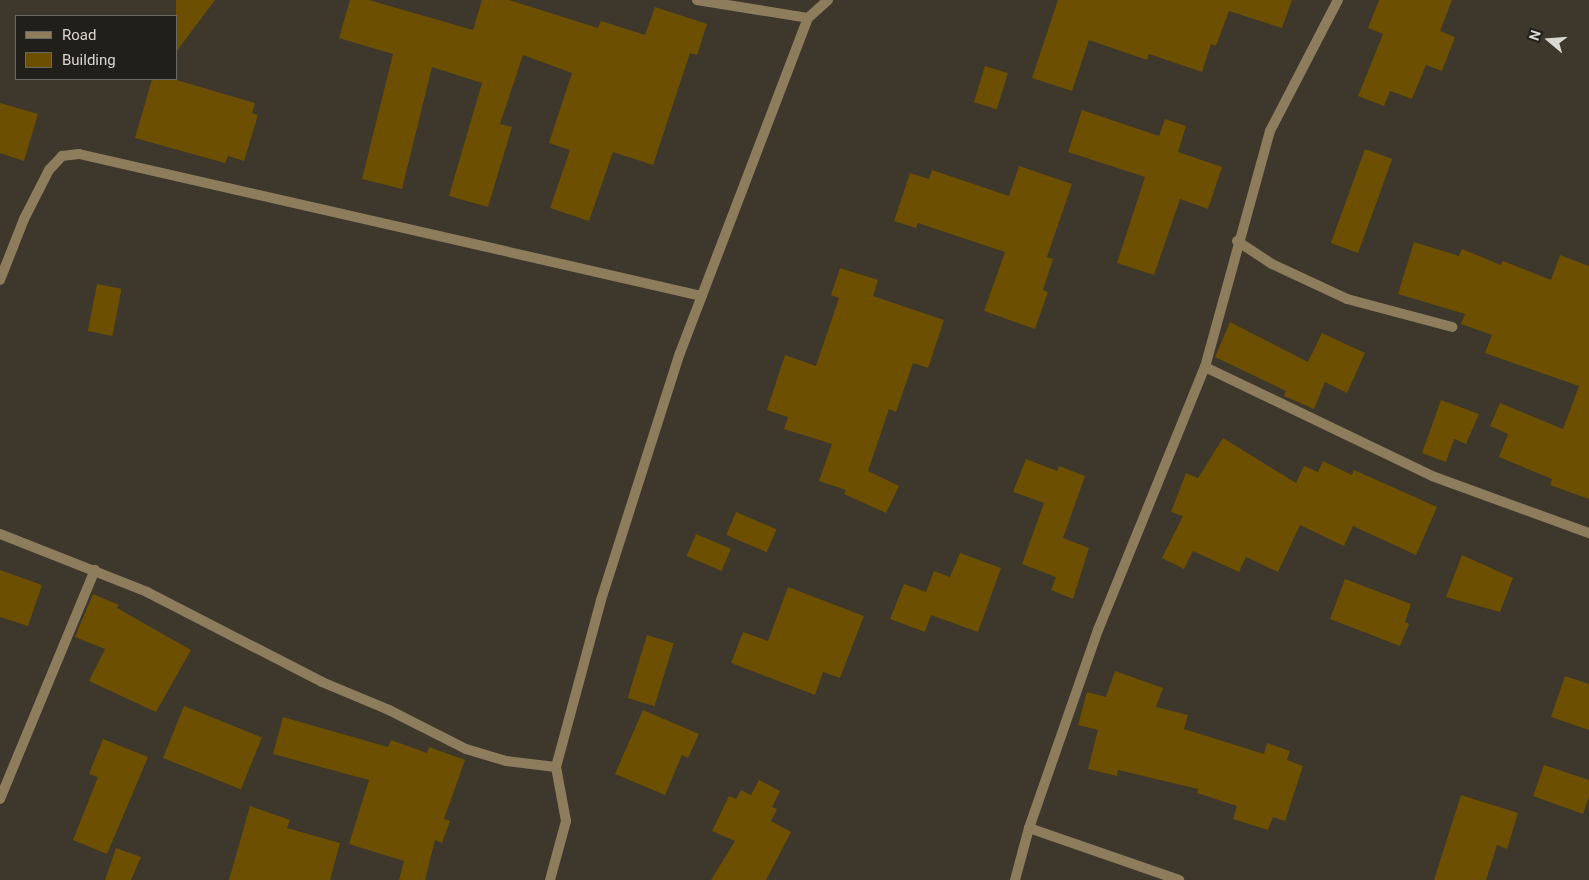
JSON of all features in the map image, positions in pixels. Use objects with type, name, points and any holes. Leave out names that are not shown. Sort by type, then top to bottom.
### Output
[{"type":"street","points":[[697,0],[808,18]]},
{"type":"street","points":[[550,880],[566,821],[556,768],[601,600],[680,353],[808,18],[828,0]]},
{"type":"street","points":[[1015,880],[1029,828],[1098,630],[1205,367],[1237,241],[1270,131],[1338,0]]},
{"type":"street","points":[[0,280],[24,219],[48,170],[62,156],[79,154],[702,296]]},
{"type":"street","points":[[1237,241],[1272,264],[1347,299],[1452,327]]},
{"type":"street","points":[[1205,367],[1432,476],[1589,532]]},
{"type":"street","points":[[0,534],[96,570],[147,592],[322,682],[389,710],[466,748],[506,760],[556,768]]},
{"type":"street","points":[[0,799],[96,570]]},
{"type":"street","points":[[1029,828],[1179,880]]},
{"type":"building","points":[[176,0],[215,0],[178,49],[178,15],[176,15]]},
{"type":"building","points":[[350,0],[369,0],[473,30],[482,0],[509,0],[598,28],[601,21],[645,35],[655,7],[707,24],[697,55],[690,53],[653,165],[613,152],[589,221],[550,208],[570,150],[549,143],[572,73],[523,55],[500,124],[512,127],[488,207],[449,196],[482,83],[432,67],[402,189],[362,179],[393,54],[339,38]]},
{"type":"building","points":[[1058,0],[1292,0],[1282,28],[1229,11],[1216,46],[1211,44],[1202,72],[1149,54],[1147,60],[1089,40],[1072,91],[1032,78]]},
{"type":"building","points":[[1379,0],[1452,0],[1440,31],[1455,37],[1442,71],[1426,65],[1412,99],[1390,91],[1384,106],[1358,96],[1383,34],[1368,28]]},
{"type":"building","points":[[985,66],[1008,73],[997,109],[974,102]]},
{"type":"building","points":[[152,80],[176,80],[255,103],[252,113],[258,115],[244,161],[228,156],[225,163],[135,138]]},
{"type":"building","points":[[0,103],[38,114],[24,161],[0,153]]},
{"type":"building","points":[[1082,110],[1159,136],[1165,119],[1186,126],[1178,152],[1222,167],[1208,209],[1180,199],[1154,275],[1117,263],[1145,177],[1068,152]]},
{"type":"building","points":[[1365,149],[1392,159],[1358,253],[1331,243]]},
{"type":"building","points":[[1019,166],[1072,184],[1047,257],[1053,259],[1043,290],[1048,292],[1035,329],[984,311],[1005,252],[918,223],[916,228],[894,221],[910,173],[929,179],[932,170],[1009,196]]},
{"type":"building","points":[[1414,242],[1459,256],[1462,249],[1501,265],[1503,261],[1551,280],[1560,255],[1589,266],[1589,499],[1550,485],[1552,479],[1499,457],[1508,434],[1490,426],[1500,403],[1563,429],[1579,386],[1485,353],[1492,335],[1461,324],[1465,314],[1398,294]]},
{"type":"building","points":[[840,268],[878,280],[873,296],[944,320],[928,368],[913,363],[896,412],[889,409],[868,471],[899,486],[886,513],[844,494],[846,490],[819,481],[832,444],[784,429],[788,417],[767,410],[785,355],[816,366],[839,298],[831,295]]},
{"type":"building","points":[[97,284],[122,289],[112,336],[88,331]]},
{"type":"building","points":[[1230,322],[1308,362],[1322,333],[1365,353],[1347,393],[1325,382],[1314,409],[1284,396],[1286,391],[1215,357]]},
{"type":"building","points":[[1441,400],[1479,414],[1466,444],[1454,439],[1446,462],[1422,453]]},
{"type":"building","points":[[1223,438],[1296,483],[1304,466],[1318,472],[1323,461],[1352,475],[1354,470],[1437,507],[1416,555],[1353,526],[1344,546],[1300,525],[1278,572],[1246,557],[1239,572],[1193,551],[1184,569],[1162,558],[1183,516],[1171,512],[1186,473],[1198,478]]},
{"type":"building","points":[[1026,459],[1057,471],[1059,466],[1085,476],[1063,538],[1089,548],[1073,599],[1051,590],[1056,577],[1022,564],[1044,503],[1013,492]]},
{"type":"building","points":[[736,512],[777,529],[767,552],[726,535]]},
{"type":"building","points":[[696,534],[731,549],[722,571],[687,556]]},
{"type":"building","points":[[960,553],[1001,568],[978,632],[931,615],[925,632],[890,619],[904,584],[926,592],[934,571],[950,577]]},
{"type":"building","points":[[1462,555],[1513,578],[1500,612],[1446,597]]},
{"type":"building","points":[[0,570],[42,585],[28,626],[0,617]]},
{"type":"building","points":[[1345,579],[1411,604],[1405,622],[1409,624],[1400,646],[1330,619]]},
{"type":"building","points":[[788,587],[864,616],[840,678],[823,672],[815,695],[731,663],[743,632],[768,641]]},
{"type":"building","points":[[93,594],[119,605],[117,608],[191,650],[156,712],[89,681],[105,649],[75,637]]},
{"type":"building","points":[[647,635],[674,643],[654,706],[628,698]]},
{"type":"building","points":[[1115,671],[1163,688],[1156,707],[1188,715],[1184,729],[1264,754],[1267,743],[1290,751],[1287,760],[1303,766],[1285,821],[1273,817],[1268,830],[1233,819],[1237,806],[1197,793],[1198,789],[1118,770],[1117,776],[1088,769],[1098,730],[1078,725],[1087,692],[1106,697]]},
{"type":"building","points":[[1565,676],[1589,684],[1589,730],[1551,717]]},
{"type":"building","points":[[184,706],[262,737],[241,789],[163,758]]},
{"type":"building","points":[[643,710],[699,734],[688,758],[682,755],[665,795],[615,774]]},
{"type":"building","points":[[283,717],[388,747],[391,740],[427,753],[429,747],[465,760],[444,819],[450,821],[442,843],[435,840],[425,880],[399,880],[404,861],[349,844],[369,780],[273,754]]},
{"type":"building","points":[[103,739],[148,757],[107,854],[73,840],[98,777],[89,774]]},
{"type":"building","points":[[1544,765],[1589,780],[1589,797],[1583,814],[1533,796]]},
{"type":"building","points":[[759,780],[780,791],[772,807],[777,809],[771,821],[791,832],[766,880],[711,880],[735,841],[712,831],[729,796],[736,799],[741,790],[751,795]]},
{"type":"building","points":[[1461,795],[1518,813],[1507,849],[1497,845],[1486,880],[1434,880]]},
{"type":"building","points":[[250,806],[290,820],[287,828],[340,843],[330,880],[229,880]]},
{"type":"building","points":[[116,848],[141,857],[131,880],[105,880]]}]
